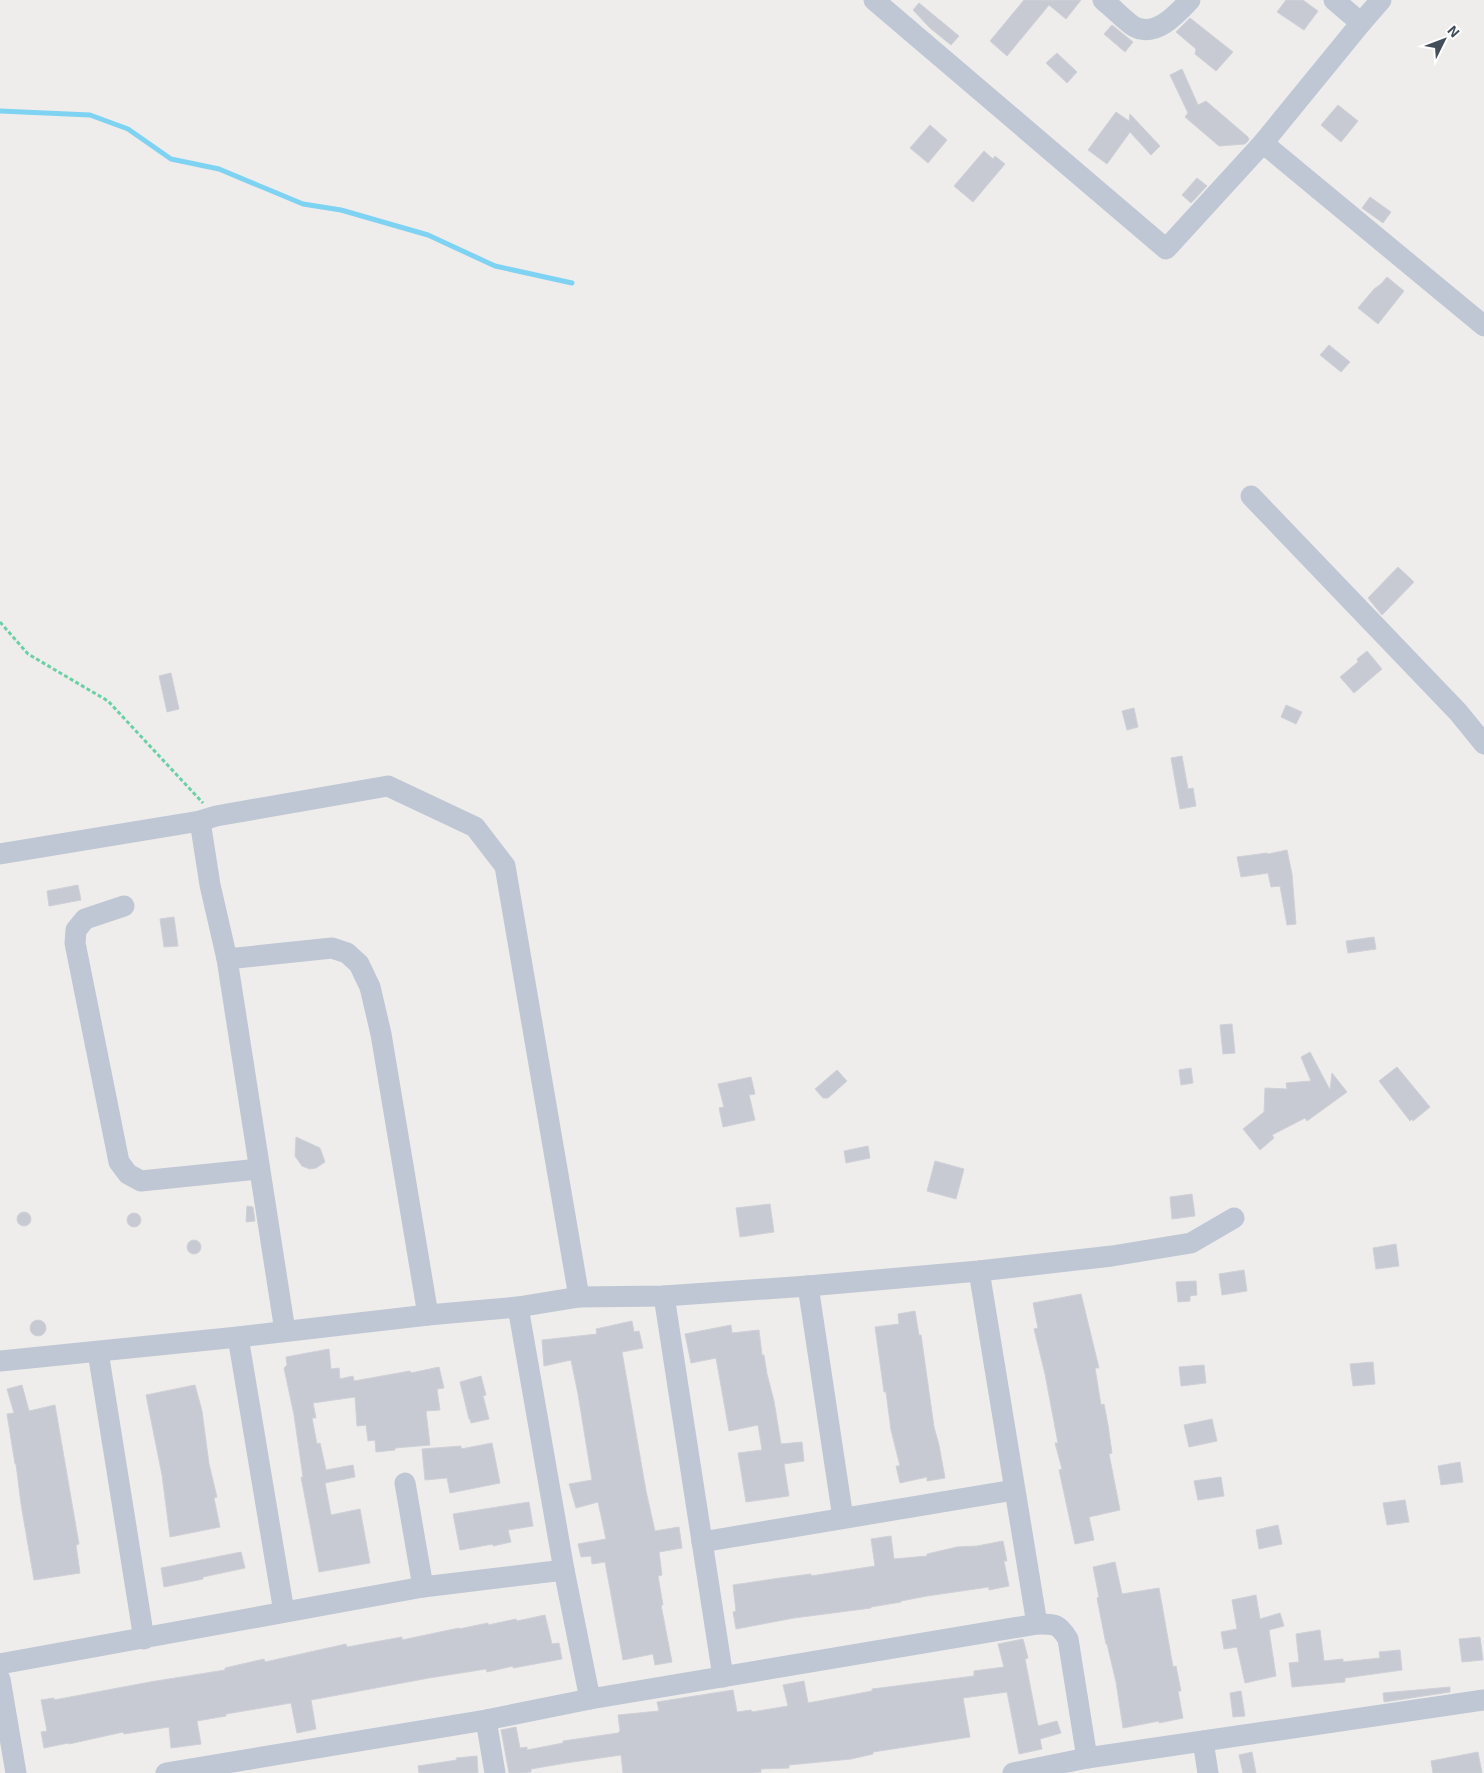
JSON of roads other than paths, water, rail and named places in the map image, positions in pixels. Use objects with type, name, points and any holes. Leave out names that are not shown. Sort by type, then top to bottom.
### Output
[{"type":"street","points":[[874,0],[1166,250],[1263,143],[1381,0]]},
{"type":"street","points":[[1103,0],[1134,26],[1142,29],[1153,28],[1166,23],[1177,15],[1190,0]]},
{"type":"street","points":[[1334,0],[1361,23]]},
{"type":"street","points":[[1263,143],[1484,326]]},
{"type":"street","points":[[1251,496],[1458,712],[1484,744]]},
{"type":"street","points":[[0,854],[388,786],[475,827],[504,866],[579,1298]]},
{"type":"street","points":[[208,818],[210,885],[227,960],[286,1331]]},
{"type":"street","points":[[124,906],[85,919],[76,930],[75,943],[119,1162],[128,1174],[142,1181],[260,1169]]},
{"type":"street","points":[[227,960],[332,948],[347,953],[360,964],[370,987],[381,1034],[428,1315]]},
{"type":"street","points":[[1,1356],[98,1352],[428,1315],[518,1307],[579,1298],[664,1296],[979,1271],[1112,1256],[1191,1243],[1234,1218]]},
{"type":"street","points":[[979,1271],[1037,1624]]},
{"type":"street","points":[[808,1286],[843,1518]]},
{"type":"street","points":[[664,1296],[723,1676]]},
{"type":"street","points":[[518,1307],[564,1570],[590,1699]]},
{"type":"street","points":[[238,1337],[284,1612]]},
{"type":"street","points":[[98,1352],[144,1639]]},
{"type":"street","points":[[405,1483],[423,1587]]},
{"type":"street","points":[[702,1542],[1014,1490]]},
{"type":"street","points":[[0,1664],[423,1587],[564,1570]]},
{"type":"street","points":[[166,1773],[486,1720],[590,1699],[1037,1624],[1053,1624],[1061,1629],[1068,1639],[1087,1758]]},
{"type":"street","points":[[0,1679],[16,1773]]},
{"type":"street","points":[[1013,1773],[1087,1758],[1484,1700]]},
{"type":"street","points":[[486,1720],[494,1773]]},
{"type":"street","points":[[1203,1742],[1208,1773]]},
{"type":"waterway","points":[[0,111],[90,115],[128,129],[171,159],[219,169],[303,204],[341,210],[428,235],[495,266],[572,283]]}]
